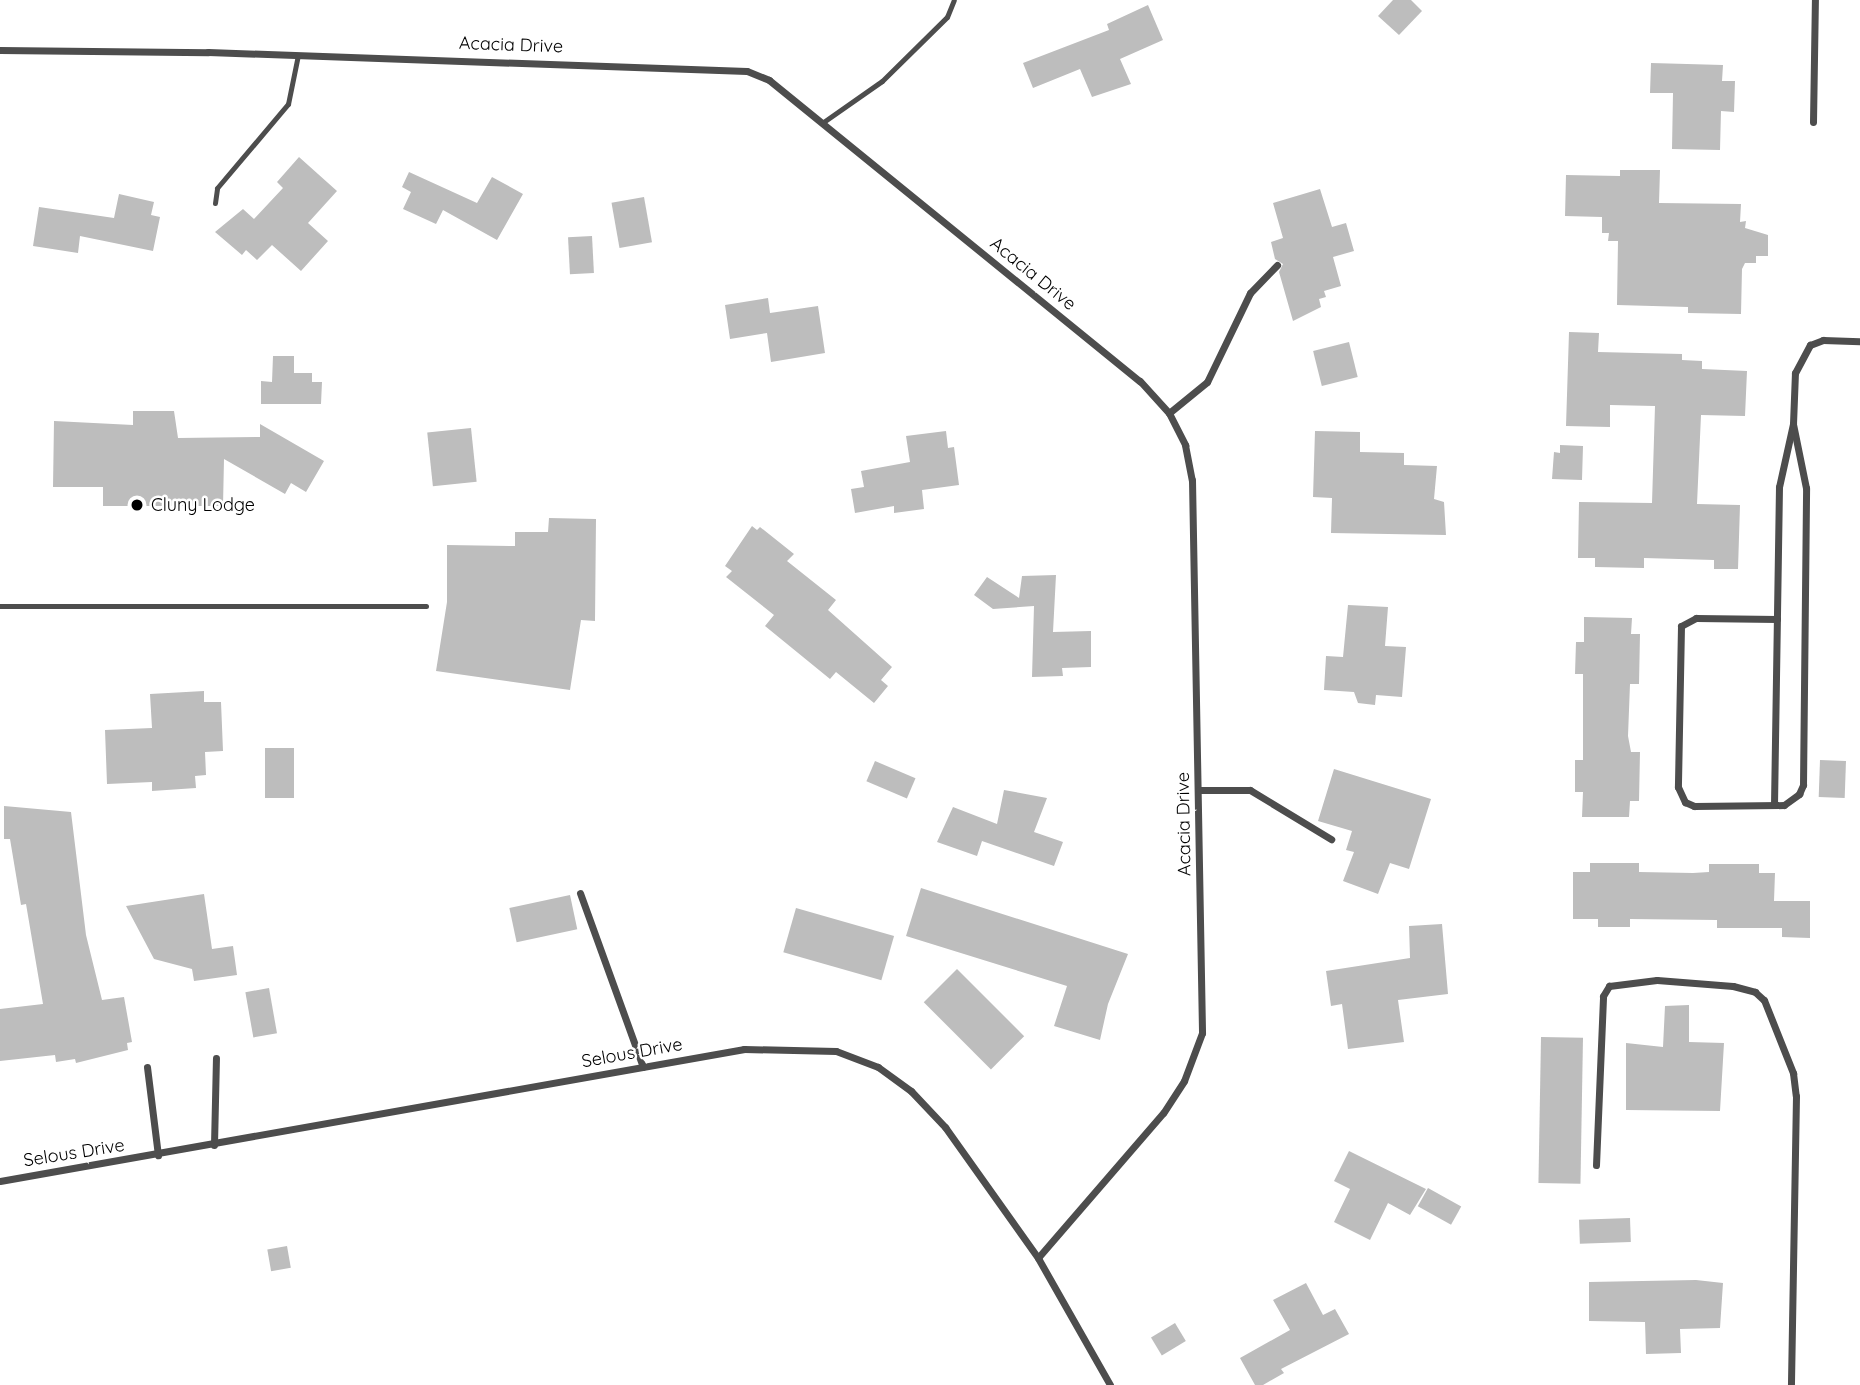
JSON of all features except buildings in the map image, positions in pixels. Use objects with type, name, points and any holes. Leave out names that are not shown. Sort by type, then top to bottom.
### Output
[{"type":"street","points":[[1813,122],[1815,0]]},
{"type":"street","name":"Acacia Drive","points":[[0,50],[713,66],[747,71],[769,80],[1140,381],[1169,413],[1185,445],[1192,481],[1202,1033],[1184,1081],[1163,1113],[1038,1258]]},
{"type":"street","points":[[1169,413],[1207,382],[1250,293],[1277,265]]},
{"type":"street","points":[[1774,805],[1779,487],[1793,424],[1800,356],[1810,345],[1823,340],[1860,341]]},
{"type":"street","points":[[1777,618],[1696,618],[1687,620],[1679,634],[1680,795],[1694,806],[1774,805],[1793,801],[1803,785],[1806,488],[1793,424]]},
{"type":"street","points":[[1199,790],[1250,790],[1331,839]]},
{"type":"street","points":[[580,893],[643,1067]]},
{"type":"street","points":[[1596,1165],[1603,996],[1609,986],[1621,981],[1657,980],[1733,986],[1755,992],[1764,1000],[1793,1073],[1796,1096],[1791,1385]]},
{"type":"street","name":"Selous Drive","points":[[0,1181],[744,1049],[835,1052],[878,1068],[911,1091],[944,1128],[1038,1258],[1110,1385]]},
{"type":"street","points":[[214,1145],[216,1058]]},
{"type":"street","points":[[147,1067],[158,1155]]},
{"type":"lane","points":[[822,123],[882,81],[947,17],[954,0]]},
{"type":"lane","points":[[215,203],[217,188],[288,104],[298,55]]},
{"type":"lane","points":[[0,606],[426,606]]},
{"type":"place","name":"Cluny Lodge","points":[[137,505]]}]
